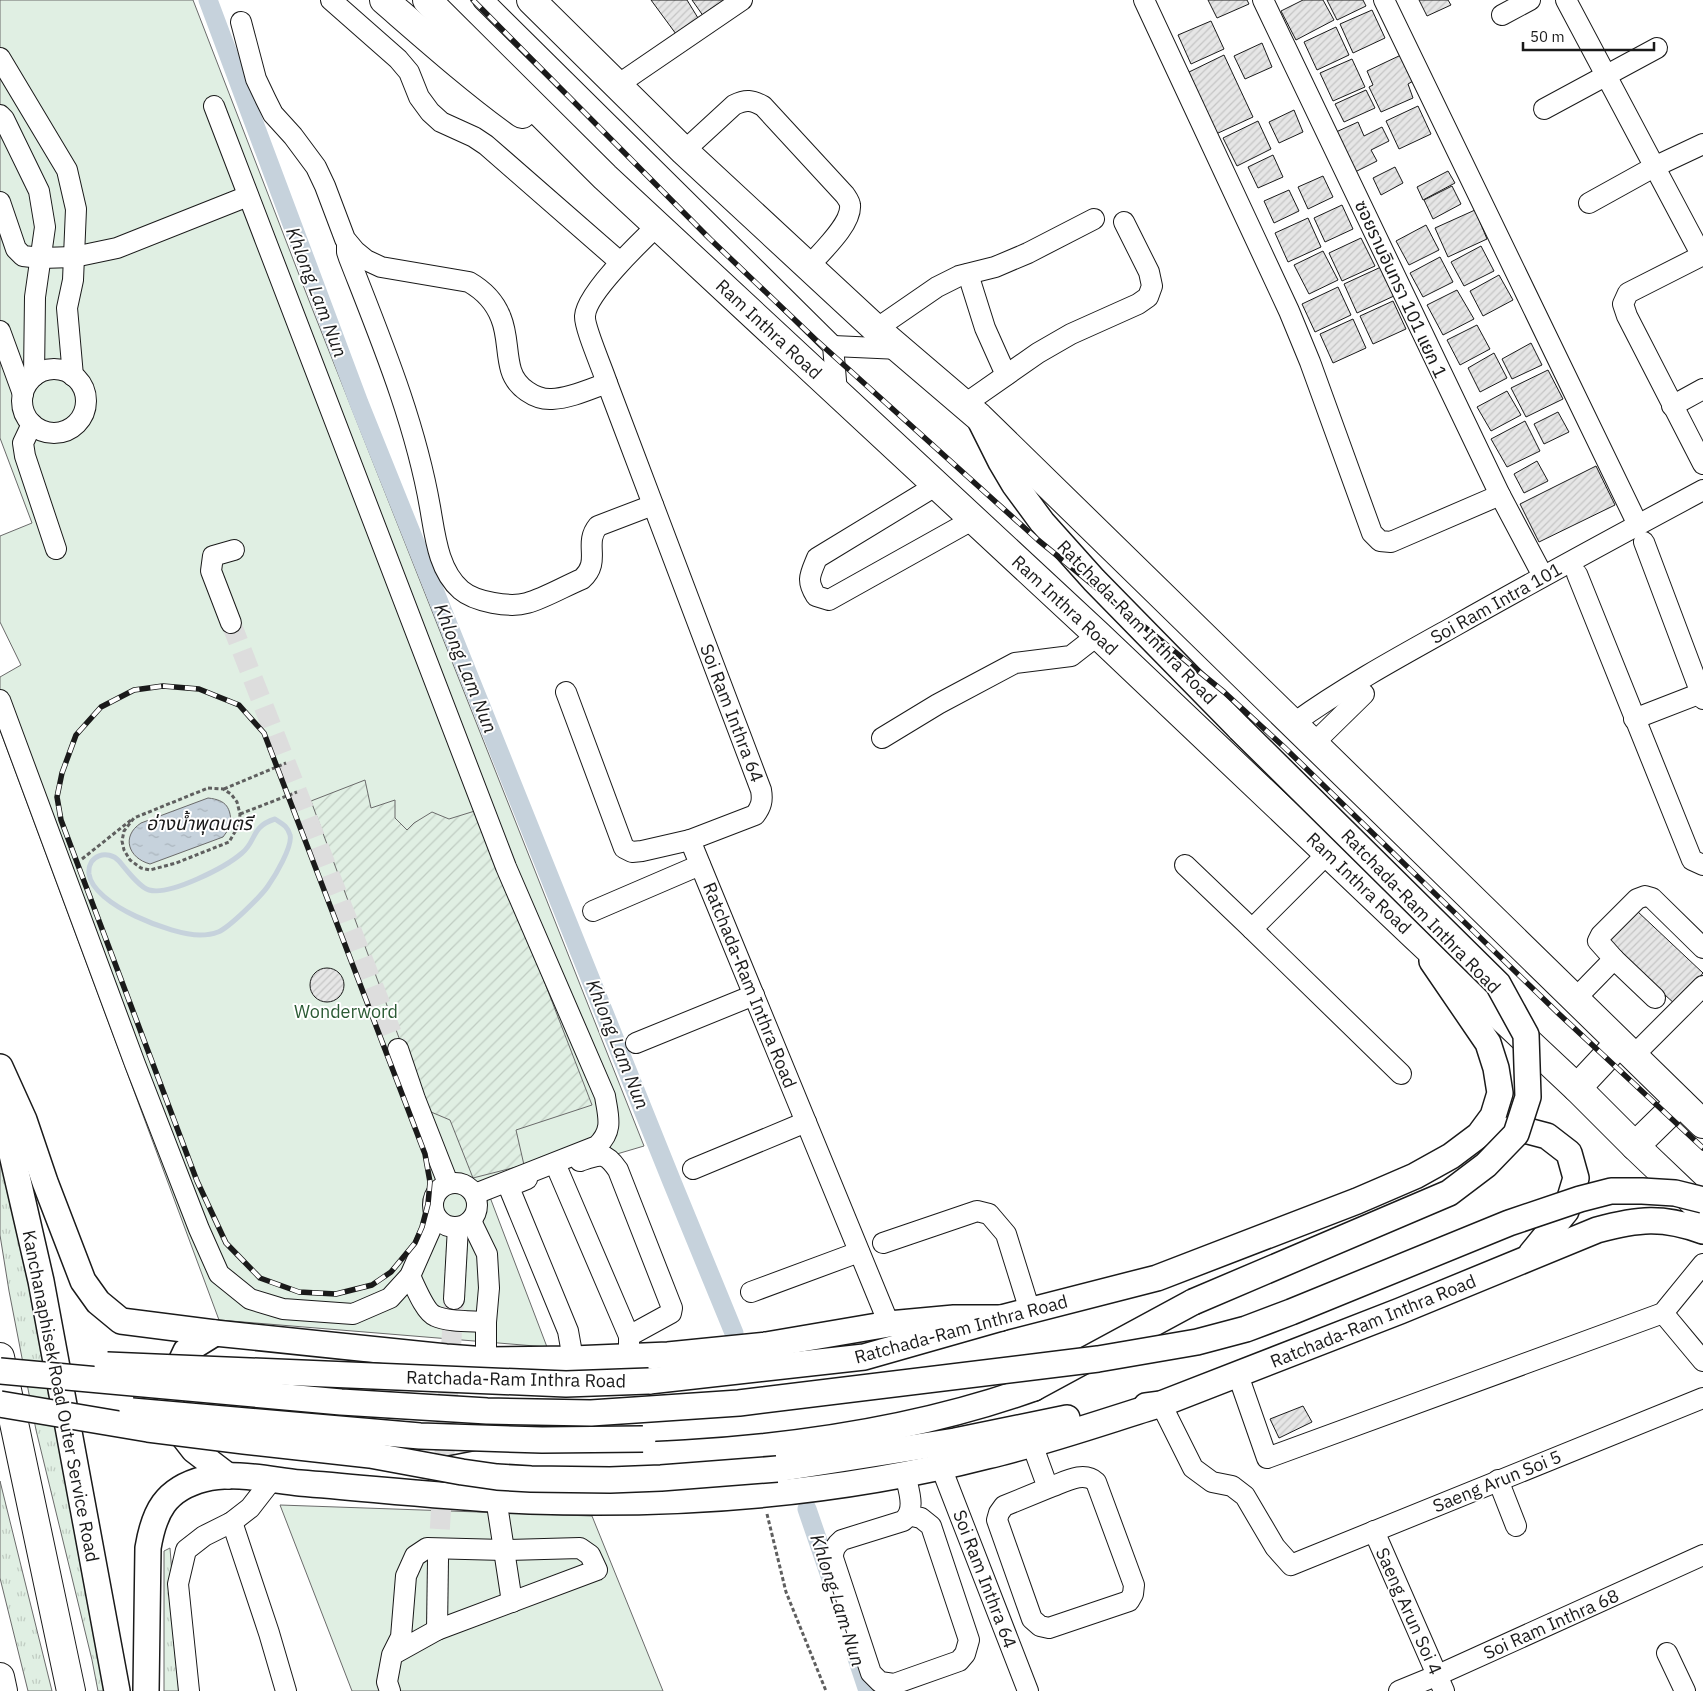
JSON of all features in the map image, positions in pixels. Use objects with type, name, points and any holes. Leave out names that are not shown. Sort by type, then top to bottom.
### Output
[{"type":"highway","points":[[384,0],[491,91],[604,177]]},
{"type":"highway","name":"Ram Inthra Road","points":[[427,0],[604,177],[1098,635],[1577,1088],[1703,1211]]},
{"type":"highway","points":[[531,0],[616,86],[684,151],[876,329],[972,410],[1703,1124]]},
{"type":"highway","points":[[1577,1088],[1626,1049]]},
{"type":"highway","points":[[1635,1146],[1680,1102]]},
{"type":"highway","points":[[0,1357],[71,1691]]},
{"type":"highway","points":[[0,1384],[16,1439]]},
{"type":"highway","points":[[0,1677],[3,1691]]},
{"type":"main road","name":"Ratchada-Ram Inthra Road","points":[[0,1402],[420,1436],[542,1440],[643,1439],[727,1433],[807,1425],[914,1409],[1034,1388],[1193,1302],[1449,1193],[1486,1165],[1516,1134],[1528,1097],[1526,1035],[1498,984],[1240,730],[1094,580],[1042,522],[1014,484],[972,410]]},
{"type":"main road","name":"Ratchada-Ram Inthra Road","points":[[0,1363],[195,1367],[566,1384],[649,1381],[864,1357],[1001,1318],[1157,1278],[1415,1176],[1450,1156],[1479,1135],[1493,1116],[1500,1093],[1496,1068],[1488,1043],[1414,935]]},
{"type":"main road","points":[[0,1067],[24,1120],[45,1182],[83,1281],[98,1302],[121,1321],[215,1334],[486,1360],[573,1359],[629,1346],[668,1356],[766,1345],[889,1324],[954,1318],[1001,1318]]},
{"type":"main road","name":"Kanchanaphisek Road Outer Service Road","points":[[0,1102],[41,1281],[116,1691]]},
{"type":"main road","points":[[1479,1135],[1508,1130],[1528,1131],[1547,1136],[1568,1153],[1576,1178],[1566,1211],[1530,1256]]},
{"type":"main road","name":"Ratchada-Ram Inthra Road","points":[[0,1371],[341,1402],[487,1411],[591,1412],[739,1403],[1098,1359],[1197,1342],[1246,1328],[1291,1312],[1509,1223],[1580,1199],[1611,1191],[1642,1191],[1675,1193],[1703,1200]]},
{"type":"main road","name":"Ratchada-Ram Inthra Road","points":[[0,1402],[148,1429],[244,1442],[370,1455],[497,1477],[610,1480],[777,1469],[911,1449],[1064,1419],[1161,1404],[1400,1311],[1596,1230],[1623,1223],[1667,1220],[1703,1231]]},
{"type":"main road","points":[[215,1334],[186,1351],[168,1387],[173,1423],[194,1450],[228,1476]]},
{"type":"main road","points":[[330,1486],[387,1481],[486,1462],[513,1459],[684,1453],[763,1447],[819,1440],[952,1414],[993,1403],[1034,1388]]},
{"type":"main road","points":[[146,1691],[148,1548],[152,1525],[160,1507],[172,1494],[205,1478],[228,1476],[527,1501],[655,1501],[763,1494],[816,1488],[941,1467],[1032,1444],[1161,1404]]},
{"type":"street","points":[[331,0],[398,59],[409,72],[419,97],[430,112],[441,122],[474,137],[486,145],[620,262]]},
{"type":"street","points":[[483,0],[834,346],[837,392]]},
{"type":"street","points":[[616,86],[742,0]]},
{"type":"street","points":[[1144,0],[1289,311],[1310,362],[1372,533],[1380,541],[1391,542],[1500,495]]},
{"type":"street","name":"ซอยรามอินทรา 101 แยก 1","points":[[1264,0],[1500,495],[1543,576]]},
{"type":"street","points":[[1384,0],[1641,534],[1700,686],[1634,719]]},
{"type":"street","points":[[1502,15],[1530,0]]},
{"type":"street","points":[[1566,0],[1702,255],[1628,293],[1623,304],[1627,316],[1703,464]]},
{"type":"street","points":[[241,22],[256,79],[266,100],[273,114],[293,136],[316,167],[347,242],[355,252],[366,260],[381,266],[469,282],[479,288],[493,303],[501,317],[505,329],[511,371],[527,392],[539,398],[552,399],[566,397],[607,383]]},
{"type":"street","points":[[1544,109],[1656,48]]},
{"type":"street","points":[[0,58],[67,170],[76,209],[73,280],[67,308],[74,376]]},
{"type":"street","points":[[0,63],[4,77],[0,89]]},
{"type":"street","points":[[684,151],[734,105],[742,101],[751,100],[763,106],[845,195],[850,204],[849,216],[842,227],[808,266]]},
{"type":"street","points":[[214,106],[506,867],[604,1096],[609,1122],[605,1138],[597,1146],[475,1194]]},
{"type":"street","points":[[0,115],[4,118],[39,191],[45,227],[35,297],[34,376]]},
{"type":"street","points":[[1589,203],[1654,167],[1703,144]]},
{"type":"street","points":[[0,202],[16,249],[22,256],[41,258],[74,257],[117,248],[248,196]]},
{"type":"street","points":[[876,329],[937,287],[959,276],[995,267],[1028,253],[1094,219]]},
{"type":"street","points":[[972,410],[1006,375],[1038,353],[1071,334],[1138,304],[1148,297],[1152,286],[1149,272],[1124,222]]},
{"type":"street","name":"Soi Ram Inthra 64","points":[[566,692],[624,848],[632,852],[642,851],[690,840],[754,815],[760,808],[763,798],[758,781],[584,319],[589,302],[620,262],[657,226]]},
{"type":"street","points":[[347,242],[349,258],[413,431],[440,557],[451,579],[462,591],[492,603],[527,603],[582,579],[591,567],[592,533],[598,526],[653,505]]},
{"type":"street","points":[[968,274],[985,328],[1006,375]]},
{"type":"street","points":[[0,331],[23,394]]},
{"type":"street","points":[[834,346],[900,349]]},
{"type":"street","points":[[54,369],[74,376],[81,383],[86,403],[84,413],[79,422],[70,429],[61,432],[45,431],[32,424],[25,415],[22,405],[23,394],[27,384],[34,376],[54,369]]},
{"type":"street","points":[[1672,406],[1703,389]]},
{"type":"street","points":[[32,424],[22,443],[56,548]]},
{"type":"street","points":[[937,484],[817,558],[809,575],[810,587],[816,596],[829,600],[974,519]]},
{"type":"street","name":"Soi Ram Intra 101","points":[[1294,723],[1318,706],[1405,654],[1543,576],[1641,534],[1703,490]]},
{"type":"street","points":[[231,623],[211,570],[213,556],[234,550]]},
{"type":"street","points":[[1577,574],[1692,860],[1703,865]]},
{"type":"street","points":[[882,738],[938,704],[1014,663],[1071,656],[1098,635]]},
{"type":"street","points":[[0,690],[135,1064],[199,1229],[220,1274],[250,1299],[283,1308],[353,1314],[390,1298],[410,1276],[436,1217]]},
{"type":"street","points":[[1314,743],[1364,694]]},
{"type":"street","name":"Ratchada-Ram Inthra Road","points":[[690,840],[889,1324]]},
{"type":"street","points":[[1252,929],[1328,853]]},
{"type":"street","points":[[593,911],[700,865]]},
{"type":"street","points":[[1186,865],[1401,1074]]},
{"type":"street","points":[[1655,998],[1598,941],[1600,935],[1637,899],[1645,896],[1652,898],[1703,948]]},
{"type":"street","points":[[1575,999],[1614,959]]},
{"type":"street","points":[[1626,1049],[1703,986]]},
{"type":"street","points":[[636,1043],[754,995]]},
{"type":"street","points":[[398,1048],[415,1099],[448,1183]]},
{"type":"street","points":[[692,1169],[806,1122]]},
{"type":"street","points":[[557,1168],[629,1346],[671,1314],[672,1308],[618,1170],[610,1158],[601,1155],[557,1168],[512,1185],[510,1190],[568,1331],[573,1359]]},
{"type":"street","points":[[454,1299],[465,1224],[478,1208],[478,1201],[470,1188],[456,1182],[448,1183],[441,1187],[433,1200],[432,1207],[436,1217],[444,1225],[465,1224]]},
{"type":"street","points":[[883,1242],[977,1211],[988,1214],[1006,1234],[1030,1311]]},
{"type":"street","points":[[465,1224],[487,1254],[489,1288],[486,1322],[486,1360]]},
{"type":"street","points":[[750,1292],[860,1252]]},
{"type":"street","points":[[1238,1375],[1268,1458],[1663,1313],[1703,1264]]},
{"type":"street","points":[[410,1276],[433,1316],[443,1319],[486,1322]]},
{"type":"street","points":[[1663,1313],[1703,1361]]},
{"type":"street","name":"Saeng Arun Soi 5","points":[[1161,1404],[1193,1468],[1212,1482],[1232,1486],[1245,1496],[1275,1547],[1291,1565],[1703,1398]]},
{"type":"street","points":[[1032,1444],[1048,1488]]},
{"type":"street","name":"Soi Ram Inthra 64","points":[[941,1467],[1028,1691]]},
{"type":"street","points":[[905,1474],[911,1505],[908,1515],[903,1521],[842,1540],[836,1545],[833,1552],[833,1558],[871,1673],[880,1682],[889,1684],[894,1684],[959,1661],[965,1654],[969,1640],[931,1526],[921,1518],[908,1515]]},
{"type":"street","points":[[1083,1476],[1091,1478],[1096,1482],[1134,1585],[1133,1594],[1129,1601],[1049,1628],[1040,1626],[1032,1619],[997,1520],[1004,1506],[1048,1488],[1083,1476]]},
{"type":"street","points":[[189,1691],[178,1584],[186,1550],[204,1536],[232,1522],[250,1508],[271,1480]]},
{"type":"street","points":[[1498,1480],[1516,1526]]},
{"type":"street","points":[[496,1498],[512,1602]]},
{"type":"street","points":[[232,1522],[269,1632],[286,1691]]},
{"type":"street","name":"Saeng Arun Soi 4","points":[[1374,1531],[1441,1683]]},
{"type":"street","points":[[390,1691],[387,1682],[392,1654],[401,1637],[406,1576],[415,1556],[427,1548],[504,1550],[580,1548],[590,1555],[597,1570],[437,1630],[392,1654]]},
{"type":"street","name":"Soi Ram Inthra 68","points":[[1399,1691],[1441,1683],[1703,1555]]},
{"type":"street","points":[[437,1630],[438,1559]]},
{"type":"street","points":[[1667,1653],[1685,1691]]},
{"type":"path","points":[[82,859],[134,818],[208,788],[223,789],[286,763]]},
{"type":"path","points":[[134,818],[124,831],[122,841],[124,850],[130,860],[140,868],[150,870],[176,863],[228,842],[239,825],[240,814],[237,802],[223,789]]},
{"type":"path","points":[[240,814],[297,792]]},
{"type":"path","points":[[763,1494],[786,1592],[826,1691]]},
{"type":"green space","name":"Wonderword","points":[[0,0],[193,0],[310,303],[644,1146],[488,1192],[547,1347],[219,1320],[0,730],[0,677],[21,665],[0,622],[0,536],[32,523],[0,438]]},
{"type":"green space","points":[[365,780],[371,808],[395,800],[395,818],[407,830],[414,823],[432,812],[449,819],[478,810],[592,1105],[516,1130],[524,1165],[473,1178],[450,1120],[431,1112],[421,1097],[311,801]]},
{"type":"green space","points":[[0,1143],[40,1327],[109,1691],[98,1691],[36,1430],[0,1235]]},
{"type":"green space","points":[[0,1481],[52,1691],[28,1691],[0,1578]]},
{"type":"green space","points":[[280,1505],[592,1516],[663,1691],[352,1691]]},
{"type":"green space","points":[[170,1548],[181,1691],[164,1691],[164,1551]]},
{"type":"water","name":"อ่างน้ำพุดนตรี","points":[[208,798],[224,803],[229,810],[231,826],[223,837],[150,864],[136,857],[132,852],[129,840],[135,828],[141,823]]},
{"type":"building","points":[[651,0],[687,0],[698,18],[676,34]]},
{"type":"building","points":[[692,0],[729,0],[704,17]]},
{"type":"building","points":[[1208,0],[1247,0],[1249,4],[1217,18]]},
{"type":"building","points":[[1303,0],[1323,0],[1334,20],[1296,40],[1281,11]]},
{"type":"building","points":[[1327,0],[1363,0],[1366,6],[1337,20]]},
{"type":"building","points":[[1419,0],[1448,0],[1451,5],[1427,16]]},
{"type":"building","points":[[1372,10],[1385,38],[1353,53],[1340,24]]},
{"type":"building","points":[[1211,21],[1224,49],[1191,64],[1178,35]]},
{"type":"building","points":[[1336,27],[1349,55],[1317,70],[1304,42]]},
{"type":"building","points":[[1262,43],[1272,67],[1245,79],[1234,56]]},
{"type":"building","points":[[1224,55],[1253,117],[1216,134],[1187,73]]},
{"type":"building","points":[[1401,55],[1415,80],[1408,84],[1413,98],[1381,112],[1369,87],[1373,85],[1367,71]]},
{"type":"building","points":[[1352,59],[1365,87],[1333,101],[1320,73]]},
{"type":"building","points":[[1366,90],[1375,108],[1344,122],[1335,104]]},
{"type":"building","points":[[1418,106],[1431,134],[1399,149],[1386,121]]},
{"type":"building","points":[[1294,110],[1303,132],[1279,143],[1269,122]]},
{"type":"building","points":[[1258,121],[1271,149],[1237,166],[1223,138]]},
{"type":"building","points":[[1358,122],[1364,136],[1382,127],[1389,141],[1371,150],[1377,161],[1355,172],[1336,132]]},
{"type":"building","points":[[1273,155],[1283,177],[1258,188],[1248,167]]},
{"type":"building","points":[[1395,167],[1403,183],[1381,195],[1373,178]]},
{"type":"building","points":[[1448,171],[1455,183],[1423,200],[1417,187]]},
{"type":"building","points":[[1323,176],[1333,197],[1308,209],[1298,187]]},
{"type":"building","points":[[1452,186],[1461,204],[1433,219],[1424,200]]},
{"type":"building","points":[[1289,190],[1299,211],[1274,223],[1264,201]]},
{"type":"building","points":[[1342,205],[1353,229],[1325,242],[1314,218]]},
{"type":"building","points":[[1475,210],[1487,239],[1448,257],[1435,228]]},
{"type":"building","points":[[1308,218],[1321,247],[1288,262],[1275,233]]},
{"type":"building","points":[[1426,225],[1439,250],[1409,265],[1396,241]]},
{"type":"building","points":[[1361,238],[1375,266],[1342,281],[1329,253]]},
{"type":"building","points":[[1481,246],[1494,271],[1464,286],[1451,262]]},
{"type":"building","points":[[1323,251],[1338,280],[1309,294],[1294,265]]},
{"type":"building","points":[[1440,257],[1453,282],[1423,297],[1410,273]]},
{"type":"building","points":[[1381,267],[1394,296],[1357,313],[1344,284]]},
{"type":"building","points":[[1499,275],[1513,300],[1483,316],[1470,291]]},
{"type":"building","points":[[1338,287],[1351,315],[1315,332],[1302,304]]},
{"type":"building","points":[[1457,290],[1474,319],[1443,335],[1427,305]]},
{"type":"building","points":[[1393,301],[1406,329],[1373,344],[1360,316]]},
{"type":"building","points":[[1353,319],[1366,348],[1333,363],[1320,334]]},
{"type":"building","points":[[1477,325],[1490,349],[1460,365],[1447,340]]},
{"type":"building","points":[[1531,343],[1542,365],[1512,379],[1502,359]]},
{"type":"building","points":[[1494,353],[1507,378],[1480,392],[1468,368]]},
{"type":"building","points":[[1548,370],[1563,399],[1526,417],[1511,388]]},
{"type":"building","points":[[1507,391],[1521,415],[1491,431],[1477,407]]},
{"type":"building","points":[[1558,412],[1569,432],[1544,444],[1534,424]]},
{"type":"building","points":[[1525,421],[1540,451],[1507,467],[1491,439]]},
{"type":"building","points":[[1537,461],[1548,481],[1524,493],[1514,474]]},
{"type":"building","points":[[1596,466],[1615,505],[1539,542],[1520,504]]},
{"type":"building","points":[[1637,911],[1703,973],[1676,1005],[1606,941]]},
{"type":"building","points":[[327,968],[339,973],[344,985],[339,997],[327,1002],[315,997],[310,985],[315,973]]},
{"type":"building","points":[[1303,1406],[1312,1422],[1279,1438],[1270,1419]]},
{"type":"waterway","name":"Khlong Lam Nun","points":[[208,0],[359,403],[734,1333]]},
{"type":"waterway","points":[[275,819],[286,827],[290,835],[289,846],[283,861],[265,890],[245,911],[216,933],[202,935],[187,934],[171,930],[136,916],[104,897],[94,886],[89,874],[89,867],[95,858],[109,855],[119,861],[145,888],[158,891],[170,889],[224,866],[247,848],[261,826],[275,819]]},
{"type":"waterway","name":"Khlong Lam Nun","points":[[807,1509],[831,1579]]},
{"type":"waterway","name":"Khlong Lam Nun","points":[[857,1658],[868,1691]]},
{"type":"tunnel","points":[[231,623],[398,1049]]},
{"type":"tunnel","points":[[438,1559],[454,1299]]},
{"type":"railway","points":[[473,0],[710,239],[815,339],[1038,540],[1224,692],[1284,747],[1559,1014],[1703,1148]]},
{"type":"railway","points":[[163,686],[199,689],[239,705],[264,733],[425,1154],[430,1182],[428,1204],[422,1227],[415,1243],[391,1272],[372,1285],[336,1294],[299,1292],[260,1278],[226,1243],[197,1181],[61,820],[57,797],[62,773],[76,735],[101,707],[134,690],[163,686]]}]
